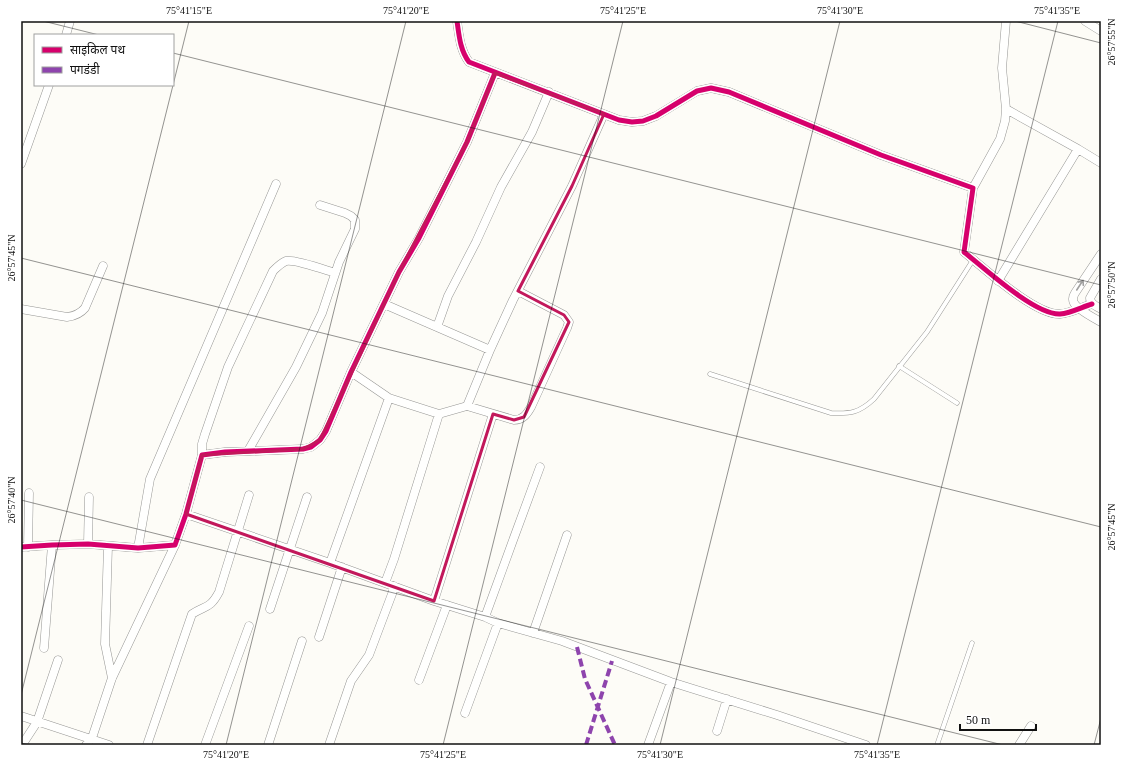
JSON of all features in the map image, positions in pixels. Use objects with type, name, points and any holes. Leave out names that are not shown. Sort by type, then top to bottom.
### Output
[{"type":"street","points":[[66,34],[70,21]]},
{"type":"street","points":[[457,21],[462,47],[469,62],[495,73],[550,92],[619,120],[632,122],[643,121],[656,116],[697,91],[712,88],[729,92],[881,155],[973,188]]},
{"type":"street","points":[[1006,21],[1002,68],[1006,109],[1005,121],[1000,139],[973,188],[964,252],[998,281],[1049,313],[1060,314],[1092,304]]},
{"type":"street","points":[[1085,21],[1101,31]]},
{"type":"street","points":[[202,455],[248,451],[303,449],[312,447],[320,440],[326,431],[351,372],[384,304],[467,142],[495,73]]},
{"type":"street","points":[[21,164],[49,86]]},
{"type":"street","points":[[437,327],[448,296],[476,242],[501,187],[532,132],[550,92]]},
{"type":"street","points":[[1006,109],[1101,163]]},
{"type":"street","points":[[467,406],[490,350],[518,291],[572,186],[604,114]]},
{"type":"street","points":[[998,281],[1078,149]]},
{"type":"street","points":[[138,548],[150,480],[276,184]]},
{"type":"street","points":[[248,451],[296,367],[322,313],[339,262],[355,229],[355,220],[345,214],[320,205]]},
{"type":"street","points":[[1101,254],[1073,296],[1073,302],[1079,308],[1101,322]]},
{"type":"street","points":[[86,745],[92,738],[112,678],[175,545],[186,514],[202,455],[202,444],[228,367],[273,271],[281,263],[288,261],[335,273]]},
{"type":"street","points":[[21,309],[68,318],[81,313],[85,308],[103,266]]},
{"type":"street","points":[[1101,279],[1090,298],[1092,304],[1101,309]]},
{"type":"street","points":[[351,372],[389,398],[439,414],[467,406],[514,420],[519,420],[528,412],[569,322],[564,315],[518,291]]},
{"type":"street","points":[[384,304],[490,350]]},
{"type":"street","points":[[330,563],[389,398]]},
{"type":"street","points":[[385,583],[394,559],[439,414]]},
{"type":"street","points":[[434,601],[493,414]]},
{"type":"street","points":[[486,617],[540,467]]},
{"type":"street","points":[[29,493],[25,547],[52,544],[88,544],[138,548],[175,545]]},
{"type":"street","points":[[147,745],[192,614],[207,607],[214,601],[219,592],[249,494]]},
{"type":"street","points":[[270,609],[308,497]]},
{"type":"street","points":[[88,544],[89,498]]},
{"type":"street","points":[[186,514],[342,567],[434,601],[486,617],[498,623],[562,641],[671,682],[866,745]]},
{"type":"street","points":[[533,633],[567,534]]},
{"type":"street","points":[[44,648],[52,544]]},
{"type":"street","points":[[108,546],[105,644],[112,678]]},
{"type":"street","points":[[319,637],[342,567]]},
{"type":"street","points":[[329,745],[350,682],[369,655],[394,586]]},
{"type":"street","points":[[419,680],[447,605]]},
{"type":"street","points":[[465,713],[498,623]]},
{"type":"street","points":[[206,745],[249,626]]},
{"type":"street","points":[[268,745],[302,641]]},
{"type":"street","points":[[22,745],[37,722],[58,660]]},
{"type":"street","points":[[648,745],[671,682]]},
{"type":"street","points":[[717,731],[727,699]]},
{"type":"street","points":[[21,716],[92,738],[109,745]]},
{"type":"street","points":[[1019,745],[1032,726]]},
{"type":"lane","points":[[710,374],[831,413],[844,414],[857,412],[865,408],[874,399],[927,332],[973,260]]},
{"type":"lane","points":[[899,366],[957,402]]},
{"type":"lane","points":[[937,745],[972,643]]},
{"type":"highlighted area","points":[[495,73],[604,114],[572,186],[518,291],[564,315],[569,322],[524,417],[514,420],[493,414],[434,601],[186,514],[202,455],[303,449],[320,440],[399,272],[467,142]]},
{"type":"marked path","points":[[577,647],[585,679],[615,745]]},
{"type":"marked path","points":[[586,745],[612,661]]},
{"type":"cycle path","points":[[457,21],[459,37],[469,62],[619,120],[632,122],[643,121],[656,116],[697,91],[711,88],[729,92],[881,155],[973,188],[964,252],[1010,289],[1037,307],[1060,314],[1092,304]]},
{"type":"cycle path","points":[[21,547],[88,544],[138,548],[175,545],[186,514],[202,455],[225,452],[303,449],[311,447],[320,440],[326,431],[351,372],[399,272],[419,238],[467,142],[495,73]]}]
